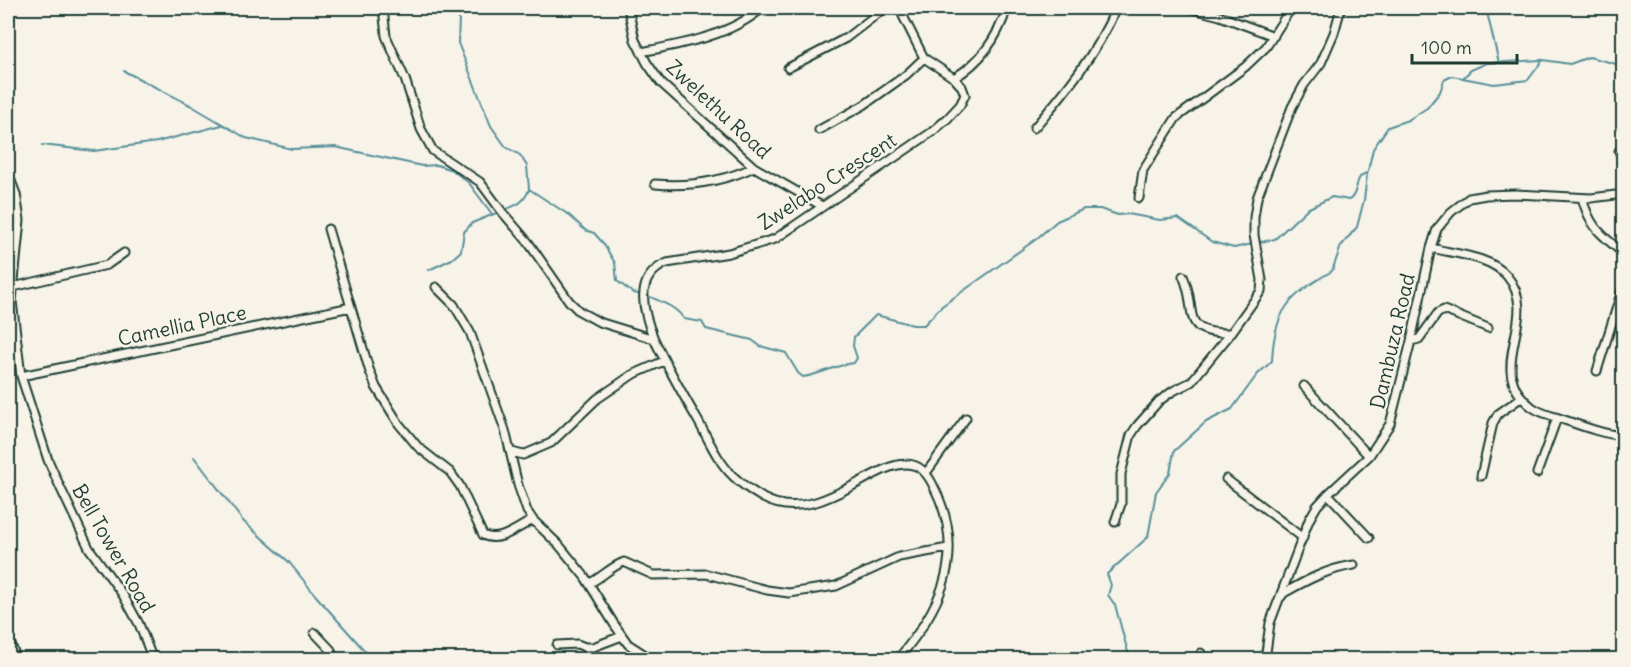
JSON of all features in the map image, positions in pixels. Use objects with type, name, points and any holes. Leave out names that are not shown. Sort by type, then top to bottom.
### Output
[{"type":"street","points":[[383,8],[386,36],[405,79],[419,125],[434,152],[480,182],[528,242],[569,301],[579,311],[599,322],[654,339]]},
{"type":"street","name":"Zwelethu Road","points":[[627,8],[630,26],[641,52],[661,82],[754,167],[822,206]]},
{"type":"street","points":[[641,52],[711,35],[750,18],[762,8]]},
{"type":"street","points":[[788,68],[846,38],[885,8]]},
{"type":"street","points":[[899,8],[924,58],[954,78],[975,63],[992,42],[1007,8]]},
{"type":"street","points":[[1034,128],[1093,52],[1116,8]]},
{"type":"street","points":[[1189,8],[1220,16],[1274,36]]},
{"type":"street","points":[[1139,198],[1143,170],[1176,117],[1245,67],[1266,47],[1291,8]]},
{"type":"street","points":[[1115,522],[1122,504],[1121,474],[1131,435],[1159,401],[1191,382],[1231,333],[1261,291],[1262,280],[1254,235],[1257,198],[1292,107],[1304,85],[1321,63],[1334,33],[1341,8]]},
{"type":"street","points":[[819,130],[864,105],[906,75],[924,58]]},
{"type":"street","name":"Zwelabo Crescent","points":[[926,473],[916,466],[896,463],[824,500],[793,505],[763,498],[734,477],[719,459],[664,361],[648,324],[643,298],[645,286],[654,270],[668,263],[756,246],[782,234],[932,132],[960,105],[965,95],[963,87],[954,78]]},
{"type":"street","points":[[1619,151],[1623,160]]},
{"type":"street","points":[[655,184],[719,180],[754,167]]},
{"type":"street","name":"Bell Tower Road","points":[[8,173],[16,194],[20,220],[12,301],[21,376],[48,460],[70,509],[89,548],[123,595],[139,624],[153,660]]},
{"type":"street","name":"Dambuza Road","points":[[1265,659],[1269,623],[1317,506],[1369,456],[1390,424],[1431,248],[1437,229],[1450,212],[1469,198],[1486,195],[1516,194],[1582,198],[1623,194]]},
{"type":"street","points":[[1582,198],[1588,218],[1594,228],[1623,254]]},
{"type":"street","points":[[328,229],[369,369],[383,400],[418,447],[450,472],[460,486],[483,535],[490,539],[499,537],[533,520]]},
{"type":"street","points":[[1431,248],[1493,264],[1507,275],[1515,288],[1520,305],[1510,363],[1511,376],[1522,397],[1533,408],[1597,432],[1623,436]]},
{"type":"street","points":[[13,287],[107,265],[124,253]]},
{"type":"street","points":[[1183,276],[1190,296],[1190,310],[1197,326],[1209,333],[1231,333]]},
{"type":"street","points":[[1597,370],[1623,284]]},
{"type":"street","points":[[436,287],[454,305],[470,332],[512,452],[523,500],[533,520],[559,545],[590,584],[622,636],[636,651],[652,660]]},
{"type":"street","name":"Camellia Place","points":[[21,376],[351,307]]},
{"type":"street","points":[[1411,341],[1419,339],[1438,313],[1444,310],[1488,328]]},
{"type":"street","points":[[512,452],[522,455],[551,444],[597,399],[632,375],[664,361]]},
{"type":"street","points":[[1304,386],[1369,456]]},
{"type":"street","points":[[1481,476],[1493,423],[1498,414],[1522,397]]},
{"type":"street","points":[[1537,473],[1557,417]]},
{"type":"street","points":[[897,660],[936,604],[944,585],[948,565],[946,523],[942,506],[926,473],[966,418]]},
{"type":"street","points":[[1226,479],[1303,538]]},
{"type":"street","points":[[1328,494],[1369,538]]},
{"type":"street","points":[[590,584],[616,565],[624,562],[654,575],[706,574],[767,590],[789,593],[836,586],[899,557],[948,549]]},
{"type":"street","points":[[1276,604],[1284,593],[1319,574],[1340,567],[1354,566]]},
{"type":"street","points":[[315,633],[331,650],[334,660]]},
{"type":"street","points":[[8,636],[17,660]]},
{"type":"street","points":[[557,645],[574,644],[593,647],[622,636]]},
{"type":"street","points":[[1265,659],[1276,660]]},
{"type":"waterway","points":[[454,8],[459,19],[458,43],[491,126],[506,147],[520,155],[527,166],[529,189],[569,215],[585,230],[594,233],[615,263],[617,281],[633,293],[639,294]]},
{"type":"waterway","points":[[1486,8],[1499,63]]},
{"type":"waterway","points":[[1126,660],[1129,656],[1115,605],[1108,595],[1111,585],[1107,574],[1148,537],[1156,492],[1170,473],[1174,451],[1206,422],[1232,409],[1257,375],[1272,361],[1276,329],[1287,306],[1305,288],[1332,271],[1341,246],[1357,227],[1373,149],[1388,127],[1408,120],[1427,108],[1440,92],[1444,80],[1452,76],[1494,84],[1528,80],[1543,60],[1570,64],[1589,57],[1624,66]]},
{"type":"waterway","points":[[1463,78],[1471,70],[1487,63],[1542,60]]},
{"type":"waterway","points":[[124,71],[190,105],[246,138],[292,149],[335,147],[422,166],[437,165],[452,170],[469,183],[492,214]]},
{"type":"waterway","points":[[42,145],[94,151],[157,142],[222,125]]},
{"type":"waterway","points":[[646,295],[672,307],[684,319],[702,322],[706,329],[752,340],[760,346],[786,353],[803,377],[854,363],[857,358],[853,346],[854,337],[876,315],[913,325],[924,325],[942,306],[1035,240],[1057,221],[1084,209],[1100,209],[1118,215],[1128,214],[1160,220],[1178,218],[1212,242],[1234,248],[1275,239],[1307,209],[1332,197],[1349,200],[1358,181],[1367,173]]},
{"type":"waterway","points":[[504,210],[520,202],[529,189]]},
{"type":"waterway","points":[[429,270],[452,259],[461,251],[464,232],[472,223],[499,212]]},
{"type":"waterway","points":[[194,457],[243,521],[289,562],[373,660]]}]
